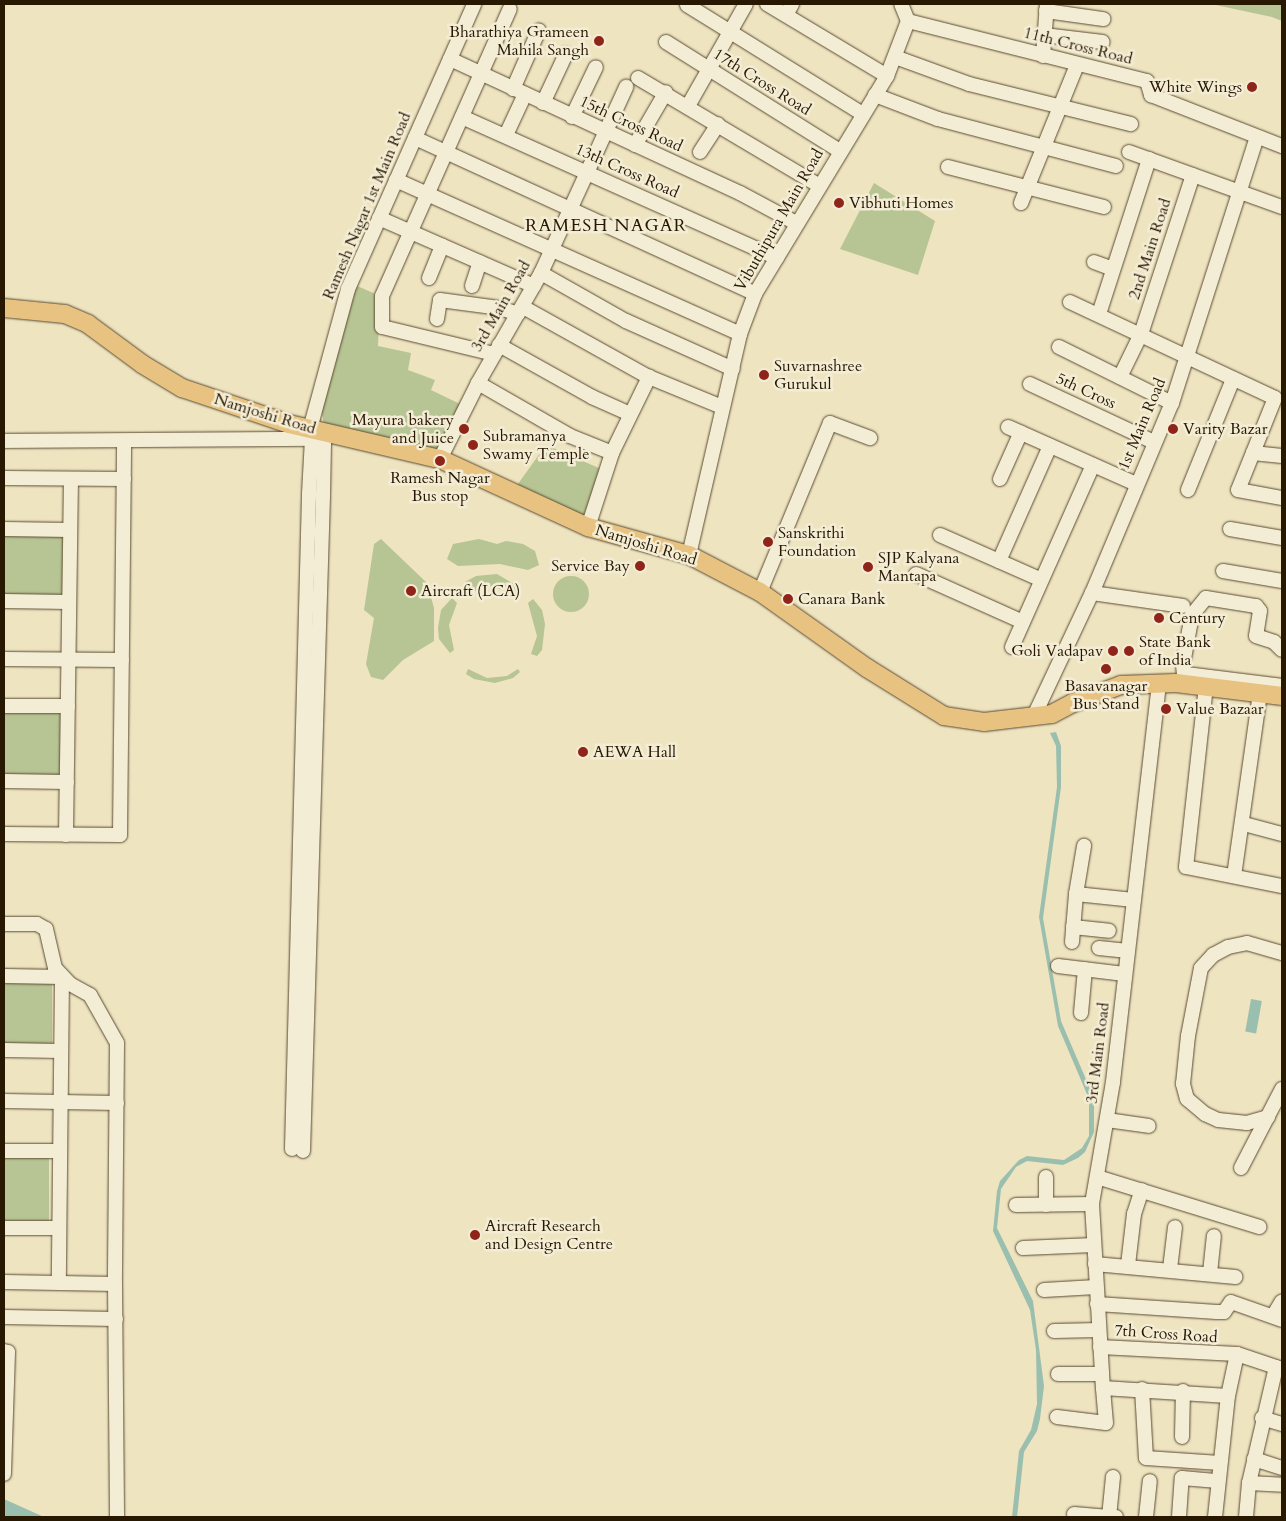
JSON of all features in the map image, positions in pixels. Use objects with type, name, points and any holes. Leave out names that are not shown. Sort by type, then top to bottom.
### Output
[{"type":"main road","name":"Namjoshi Road","points":[[4,308],[65,314],[88,324],[142,364],[182,388],[314,433],[440,459],[588,527],[689,556],[760,592],[867,668],[944,716],[984,722],[1052,714],[1073,703],[1121,685],[1160,684],[1186,679],[1206,686],[1260,694],[1282,691]]},
{"type":"street","name":"Ramesh Nagar 1st Main Road","points":[[314,433],[341,308],[474,4]]},
{"type":"street","points":[[688,106],[746,4]]},
{"type":"street","points":[[766,4],[789,10],[886,76]]},
{"type":"street","points":[[901,4],[908,20]]},
{"type":"street","points":[[687,5],[863,114]]},
{"type":"street","points":[[1043,56],[1047,7],[1103,19]]},
{"type":"street","points":[[510,9],[382,296],[382,326],[497,350],[630,414]]},
{"type":"street","name":"11th Cross Road","points":[[908,20],[1147,82],[1151,95],[1226,126],[1282,146]]},
{"type":"street","name":"Vibuthipura Main Road","points":[[689,556],[708,482],[722,407],[733,369],[740,334],[754,294],[818,185],[886,76],[908,20]]},
{"type":"street","points":[[506,135],[539,30]]},
{"type":"street","points":[[1044,35],[1103,42]]},
{"type":"street","name":"17th Cross Road","points":[[666,42],[840,151]]},
{"type":"street","points":[[543,103],[566,54]]},
{"type":"street","points":[[895,57],[969,84],[1131,124]]},
{"type":"street","name":"15th Cross Road","points":[[450,58],[604,132],[740,193],[796,223]]},
{"type":"street","points":[[1021,203],[1076,65]]},
{"type":"street","points":[[572,117],[596,67]]},
{"type":"street","points":[[638,78],[666,92],[818,185]]},
{"type":"street","name":"3rd Main Road","points":[[440,459],[478,383],[521,310],[553,249],[604,132],[626,87]]},
{"type":"street","points":[[635,145],[666,92]]},
{"type":"street","points":[[875,95],[938,119],[1116,166]]},
{"type":"street","name":"13th Cross Road","points":[[462,117],[506,135],[776,258]]},
{"type":"street","points":[[700,152],[718,124]]},
{"type":"street","name":"1st Main Road","points":[[1034,716],[1092,593],[1136,484],[1172,402],[1257,137]]},
{"type":"street","points":[[415,138],[447,151],[570,211],[754,294]]},
{"type":"street","points":[[1129,152],[1282,207]]},
{"type":"street","points":[[1098,314],[1150,159]]},
{"type":"street","points":[[948,167],[1104,207]]},
{"type":"street","name":"2nd Main Road","points":[[1120,377],[1141,334],[1193,175]]},
{"type":"street","points":[[396,180],[740,334]]},
{"type":"street","points":[[379,218],[534,286]]},
{"type":"street","points":[[429,278],[442,246]]},
{"type":"street","points":[[472,286],[480,262]]},
{"type":"street","points":[[1094,262],[1113,269]]},
{"type":"street","points":[[541,273],[626,321],[733,369]]},
{"type":"street","points":[[436,319],[440,300],[521,310],[649,377],[722,407]]},
{"type":"street","points":[[1070,302],[1275,398],[1276,410],[1253,453],[1238,490],[1282,498]]},
{"type":"street","points":[[1059,347],[1172,402]]},
{"type":"street","points":[[588,527],[612,453],[649,377]]},
{"type":"street","points":[[1188,490],[1233,379]]},
{"type":"street","points":[[478,383],[570,436],[612,453]]},
{"type":"street","name":"5th Cross","points":[[1030,384],[1154,442]]},
{"type":"street","points":[[760,592],[830,423],[870,438]]},
{"type":"street","points":[[1000,479],[1015,430],[1136,484]]},
{"type":"street","points":[[4,441],[131,441],[314,433],[324,444],[298,1150]]},
{"type":"street","points":[[4,834],[120,835],[124,480],[131,441]]},
{"type":"street","points":[[999,561],[1050,446]]},
{"type":"street","points":[[1253,453],[1282,456]]},
{"type":"street","points":[[1012,647],[1093,465]]},
{"type":"street","points":[[4,478],[124,480]]},
{"type":"street","points":[[66,835],[71,479]]},
{"type":"street","points":[[4,529],[70,530]]},
{"type":"street","points":[[1230,529],[1282,538]]},
{"type":"street","points":[[940,535],[1042,580]]},
{"type":"street","points":[[1223,571],[1282,581]]},
{"type":"street","points":[[916,574],[1023,622]]},
{"type":"street","points":[[1092,593],[1183,606]]},
{"type":"street","points":[[1282,650],[1274,642],[1256,636],[1260,611],[1256,606],[1206,598],[1192,615],[1183,664],[1186,679],[1282,691]]},
{"type":"street","points":[[4,601],[69,602]]},
{"type":"street","points":[[4,659],[122,660]]},
{"type":"street","name":"3rd Main Road","points":[[1057,1417],[1106,1423],[1092,1204],[1107,1120],[1147,810],[1160,684]]},
{"type":"street","points":[[1206,686],[1186,868],[1282,886]]},
{"type":"street","points":[[1234,876],[1244,824],[1260,694]]},
{"type":"street","points":[[4,706],[68,706]]},
{"type":"street","points":[[4,781],[67,782]]},
{"type":"street","points":[[1244,824],[1282,834]]},
{"type":"street","points":[[1072,942],[1076,894],[1084,846]]},
{"type":"street","points":[[1076,894],[1134,900]]},
{"type":"street","points":[[4,924],[37,924],[46,929],[55,968],[62,977],[90,995],[117,1043],[114,1284],[116,1319],[117,1517]]},
{"type":"street","points":[[1073,927],[1109,931]]},
{"type":"street","points":[[1268,1117],[1239,1123],[1218,1120],[1204,1114],[1187,1099],[1183,1084],[1188,1036],[1202,968],[1213,955],[1247,943],[1282,953]]},
{"type":"street","points":[[1099,948],[1128,952]]},
{"type":"street","points":[[1058,966],[1125,974]]},
{"type":"street","points":[[1081,1013],[1085,970]]},
{"type":"street","points":[[4,976],[62,977]]},
{"type":"street","points":[[59,1283],[62,977]]},
{"type":"street","points":[[4,1050],[61,1051]]},
{"type":"street","points":[[1241,1168],[1282,1088]]},
{"type":"street","points":[[4,1101],[117,1102]]},
{"type":"street","points":[[1107,1120],[1150,1126]]},
{"type":"street","points":[[4,1150],[60,1151]]},
{"type":"street","points":[[1046,1177],[1046,1205]]},
{"type":"street","points":[[1097,1177],[1260,1228]]},
{"type":"street","points":[[1128,1266],[1134,1214],[1142,1190]]},
{"type":"street","points":[[1016,1205],[1092,1204]]},
{"type":"street","points":[[1170,1270],[1174,1226]]},
{"type":"street","points":[[4,1228],[59,1228]]},
{"type":"street","points":[[1210,1272],[1214,1236]]},
{"type":"street","points":[[1024,1248],[1094,1245]]},
{"type":"street","points":[[1095,1264],[1210,1272],[1235,1277]]},
{"type":"street","points":[[4,1282],[114,1284]]},
{"type":"street","points":[[1044,1290],[1096,1287]]},
{"type":"street","points":[[1097,1304],[1224,1312],[1231,1302],[1277,1318],[1282,1301]]},
{"type":"street","points":[[4,1316],[116,1319]]},
{"type":"street","points":[[1054,1332],[1099,1330]]},
{"type":"street","name":"7th Cross Road","points":[[1100,1347],[1233,1355],[1279,1368]]},
{"type":"street","points":[[4,1352],[8,1352],[4,1474]]},
{"type":"street","points":[[1215,1517],[1233,1355]]},
{"type":"street","points":[[1246,1517],[1249,1483],[1262,1418],[1279,1368]]},
{"type":"street","points":[[1058,1374],[1102,1374]]},
{"type":"street","points":[[1103,1388],[1183,1391],[1228,1396]]},
{"type":"street","points":[[1142,1389],[1146,1458],[1220,1463]]},
{"type":"street","points":[[1182,1437],[1183,1391]]},
{"type":"street","points":[[1262,1418],[1282,1424]]},
{"type":"street","points":[[1254,1459],[1282,1468]]},
{"type":"street","points":[[1109,1517],[1113,1477]]},
{"type":"street","points":[[1179,1517],[1182,1478],[1218,1481]]},
{"type":"street","points":[[1146,1517],[1150,1481]]},
{"type":"street","points":[[1249,1483],[1282,1485]]},
{"type":"street","points":[[1074,1514],[1116,1517]]},
{"type":"shaded area","points":[[1211,4],[1282,4],[1282,21],[1272,17]]},
{"type":"shaded area","points":[[874,183],[935,221],[918,275],[840,249]]},
{"type":"shaded area","points":[[355,285],[380,296],[378,346],[411,353],[408,370],[435,380],[431,390],[460,404],[439,452],[324,426],[321,406]]},
{"type":"shaded area","points":[[551,447],[601,469],[586,521],[515,488],[543,449],[547,452]]},
{"type":"shaded area","points":[[4,532],[65,534],[63,600],[4,598]]},
{"type":"shaded area","points":[[381,539],[427,583],[434,608],[434,641],[403,660],[383,680],[371,677],[366,664],[374,618],[364,610],[374,544]]},
{"type":"shaded area","points":[[479,539],[497,544],[506,541],[523,544],[535,551],[539,565],[528,570],[500,564],[458,566],[447,559],[453,544]]},
{"type":"shaded area","points":[[497,574],[517,586],[519,594],[516,596],[492,586],[467,594],[465,582],[476,576]]},
{"type":"shaded area","points":[[571,576],[583,582],[589,594],[583,606],[571,612],[559,606],[553,594],[559,582]]},
{"type":"shaded area","points":[[452,598],[457,603],[449,625],[454,650],[450,653],[439,639],[438,628],[441,610]]},
{"type":"shaded area","points":[[533,599],[542,610],[545,624],[542,650],[537,656],[531,654],[537,636],[528,603]]},
{"type":"shaded area","points":[[468,669],[487,678],[507,676],[518,669],[520,672],[513,678],[495,683],[474,679],[466,674]]},
{"type":"shaded area","points":[[4,710],[63,711],[62,777],[4,776]]},
{"type":"shaded area","points":[[1056,732],[1061,746],[1061,787],[1043,918],[1061,1021],[1094,1098],[1094,1132],[1085,1152],[1078,1158],[1063,1165],[1027,1161],[1016,1167],[1001,1189],[997,1228],[1033,1301],[1044,1386],[1037,1431],[1024,1452],[1017,1517],[1012,1517],[1019,1451],[1031,1430],[1037,1404],[1036,1350],[1030,1310],[993,1231],[997,1191],[1000,1181],[1019,1160],[1027,1156],[1064,1160],[1082,1148],[1089,1136],[1089,1099],[1058,1026],[1039,917],[1057,787],[1056,746],[1050,733]]},
{"type":"shaded area","points":[[4,981],[52,981],[52,1046],[4,1046]]},
{"type":"shaded area","points":[[1251,999],[1262,1001],[1256,1033],[1245,1031]]},
{"type":"shaded area","points":[[4,1158],[49,1158],[49,1223],[4,1223]]},
{"type":"shaded area","points":[[4,1499],[44,1517],[4,1517]]},
{"type":"place","name":"Bharathiya Grameen Mahila Sangh","points":[[599,41]]},
{"type":"place","name":"White Wings","points":[[1252,87]]},
{"type":"place","name":"Vibhuti Homes","points":[[839,203]]},
{"type":"place","name":"Suvarnashree Gurukul","points":[[764,375]]},
{"type":"place","name":"Mayura bakery and Juice","points":[[464,429]]},
{"type":"place","name":"Varity Bazar","points":[[1173,429]]},
{"type":"place","name":"Subramanya Swamy Temple","points":[[473,445]]},
{"type":"place","name":"Ramesh Nagar Bus stop","points":[[440,461]]},
{"type":"place","name":"Sanskrithi Foundation","points":[[768,542]]},
{"type":"place","name":"Service Bay","points":[[640,566]]},
{"type":"place","name":"SJP Kalyana Mantapa","points":[[868,567]]},
{"type":"place","name":"Aircraft (LCA)","points":[[411,591]]},
{"type":"place","name":"Canara Bank","points":[[788,599]]},
{"type":"place","name":"Century","points":[[1159,618]]},
{"type":"place","name":"Goli Vadapav","points":[[1113,651]]},
{"type":"place","name":"State Bank of India","points":[[1129,651]]},
{"type":"place","name":"Basavanagar Bus Stand","points":[[1106,669]]},
{"type":"place","name":"Value Bazaar","points":[[1166,709]]},
{"type":"place","name":"AEWA Hall","points":[[583,752]]},
{"type":"place","name":"Aircraft Research and Design Centre","points":[[475,1235]]},
{"type":"district","name":"RAMESH NAGAR","points":[[606,226]]}]
